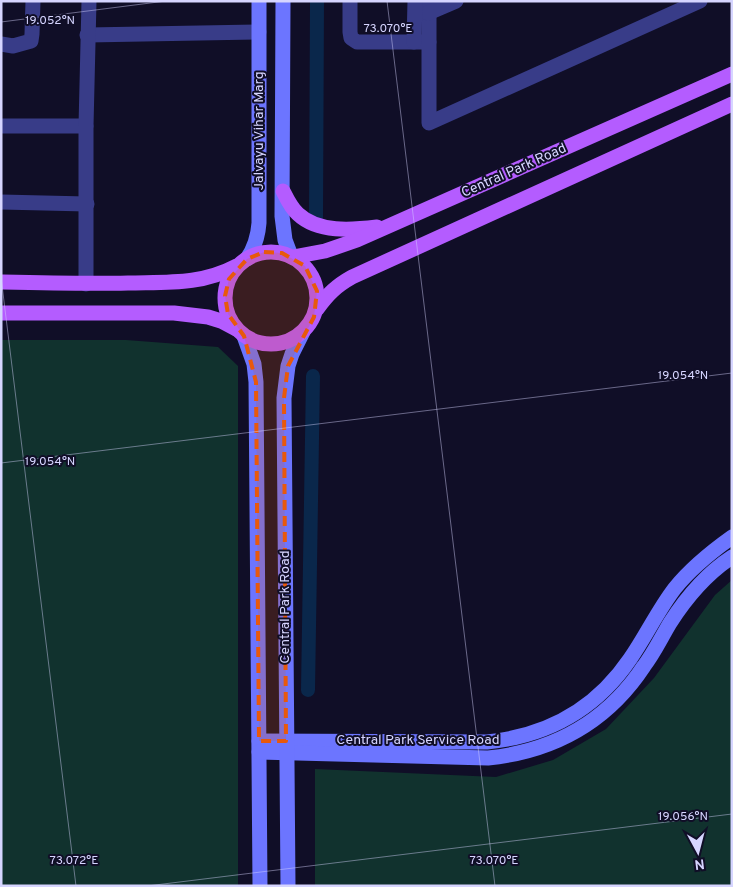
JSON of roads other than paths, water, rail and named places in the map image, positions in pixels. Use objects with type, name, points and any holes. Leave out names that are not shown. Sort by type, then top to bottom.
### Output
[{"type":"main road","name":"Jalvayu Vihar Marg","points":[[243,261],[252,251],[256,242],[259,223],[259,1]]},
{"type":"main road","name":"Jalvayu Vihar Marg","points":[[283,1],[283,228],[285,240],[292,257]]},
{"type":"main road","name":"Central Park Road","points":[[292,257],[341,246],[391,226],[732,74]]},
{"type":"main road","name":"Central Park Road","points":[[317,309],[328,294],[352,278],[732,104]]},
{"type":"main road","points":[[282,191],[293,210],[311,223],[330,228],[345,229],[391,226]]},
{"type":"main road","points":[[1,282],[86,284],[193,280],[223,273],[243,261],[264,252],[282,253],[306,266],[315,282],[317,290],[317,309],[309,325],[296,338],[279,344],[260,343],[221,321],[208,317],[174,313],[1,313]]},
{"type":"main road","points":[[241,333],[228,314],[225,296],[229,279],[243,261]]},
{"type":"main road","name":"Central Park Road","points":[[288,886],[284,398],[288,366],[303,332]]},
{"type":"main road","name":"Central Park Road","points":[[241,333],[254,364],[256,382],[260,886]]},
{"type":"main road","name":"Central Park Service Road","points":[[287,747],[487,742],[519,737],[555,724],[581,709],[604,691],[624,668],[666,601],[685,576],[698,563],[732,537]]},
{"type":"main road","name":"Central Park Service Road","points":[[287,747],[488,758],[523,753],[561,739],[590,722],[614,702],[636,678],[688,598],[708,575],[732,557]]},
{"type":"main road","points":[[259,746],[287,747]]},
{"type":"street","points":[[1,44],[14,46],[30,41],[33,1]]},
{"type":"street","points":[[86,284],[86,126],[89,1]]},
{"type":"street","points":[[350,1],[351,38],[357,42],[421,42]]},
{"type":"street","points":[[415,1],[429,123],[700,1]]},
{"type":"street","points":[[421,42],[428,7],[456,1]]},
{"type":"street","points":[[88,35],[259,32]]},
{"type":"street","points":[[1,126],[86,126]]},
{"type":"street","points":[[1,202],[87,204]]},
{"type":"waterway","points":[[316,217],[317,1]]},
{"type":"waterway","points":[[308,690],[313,376]]}]
